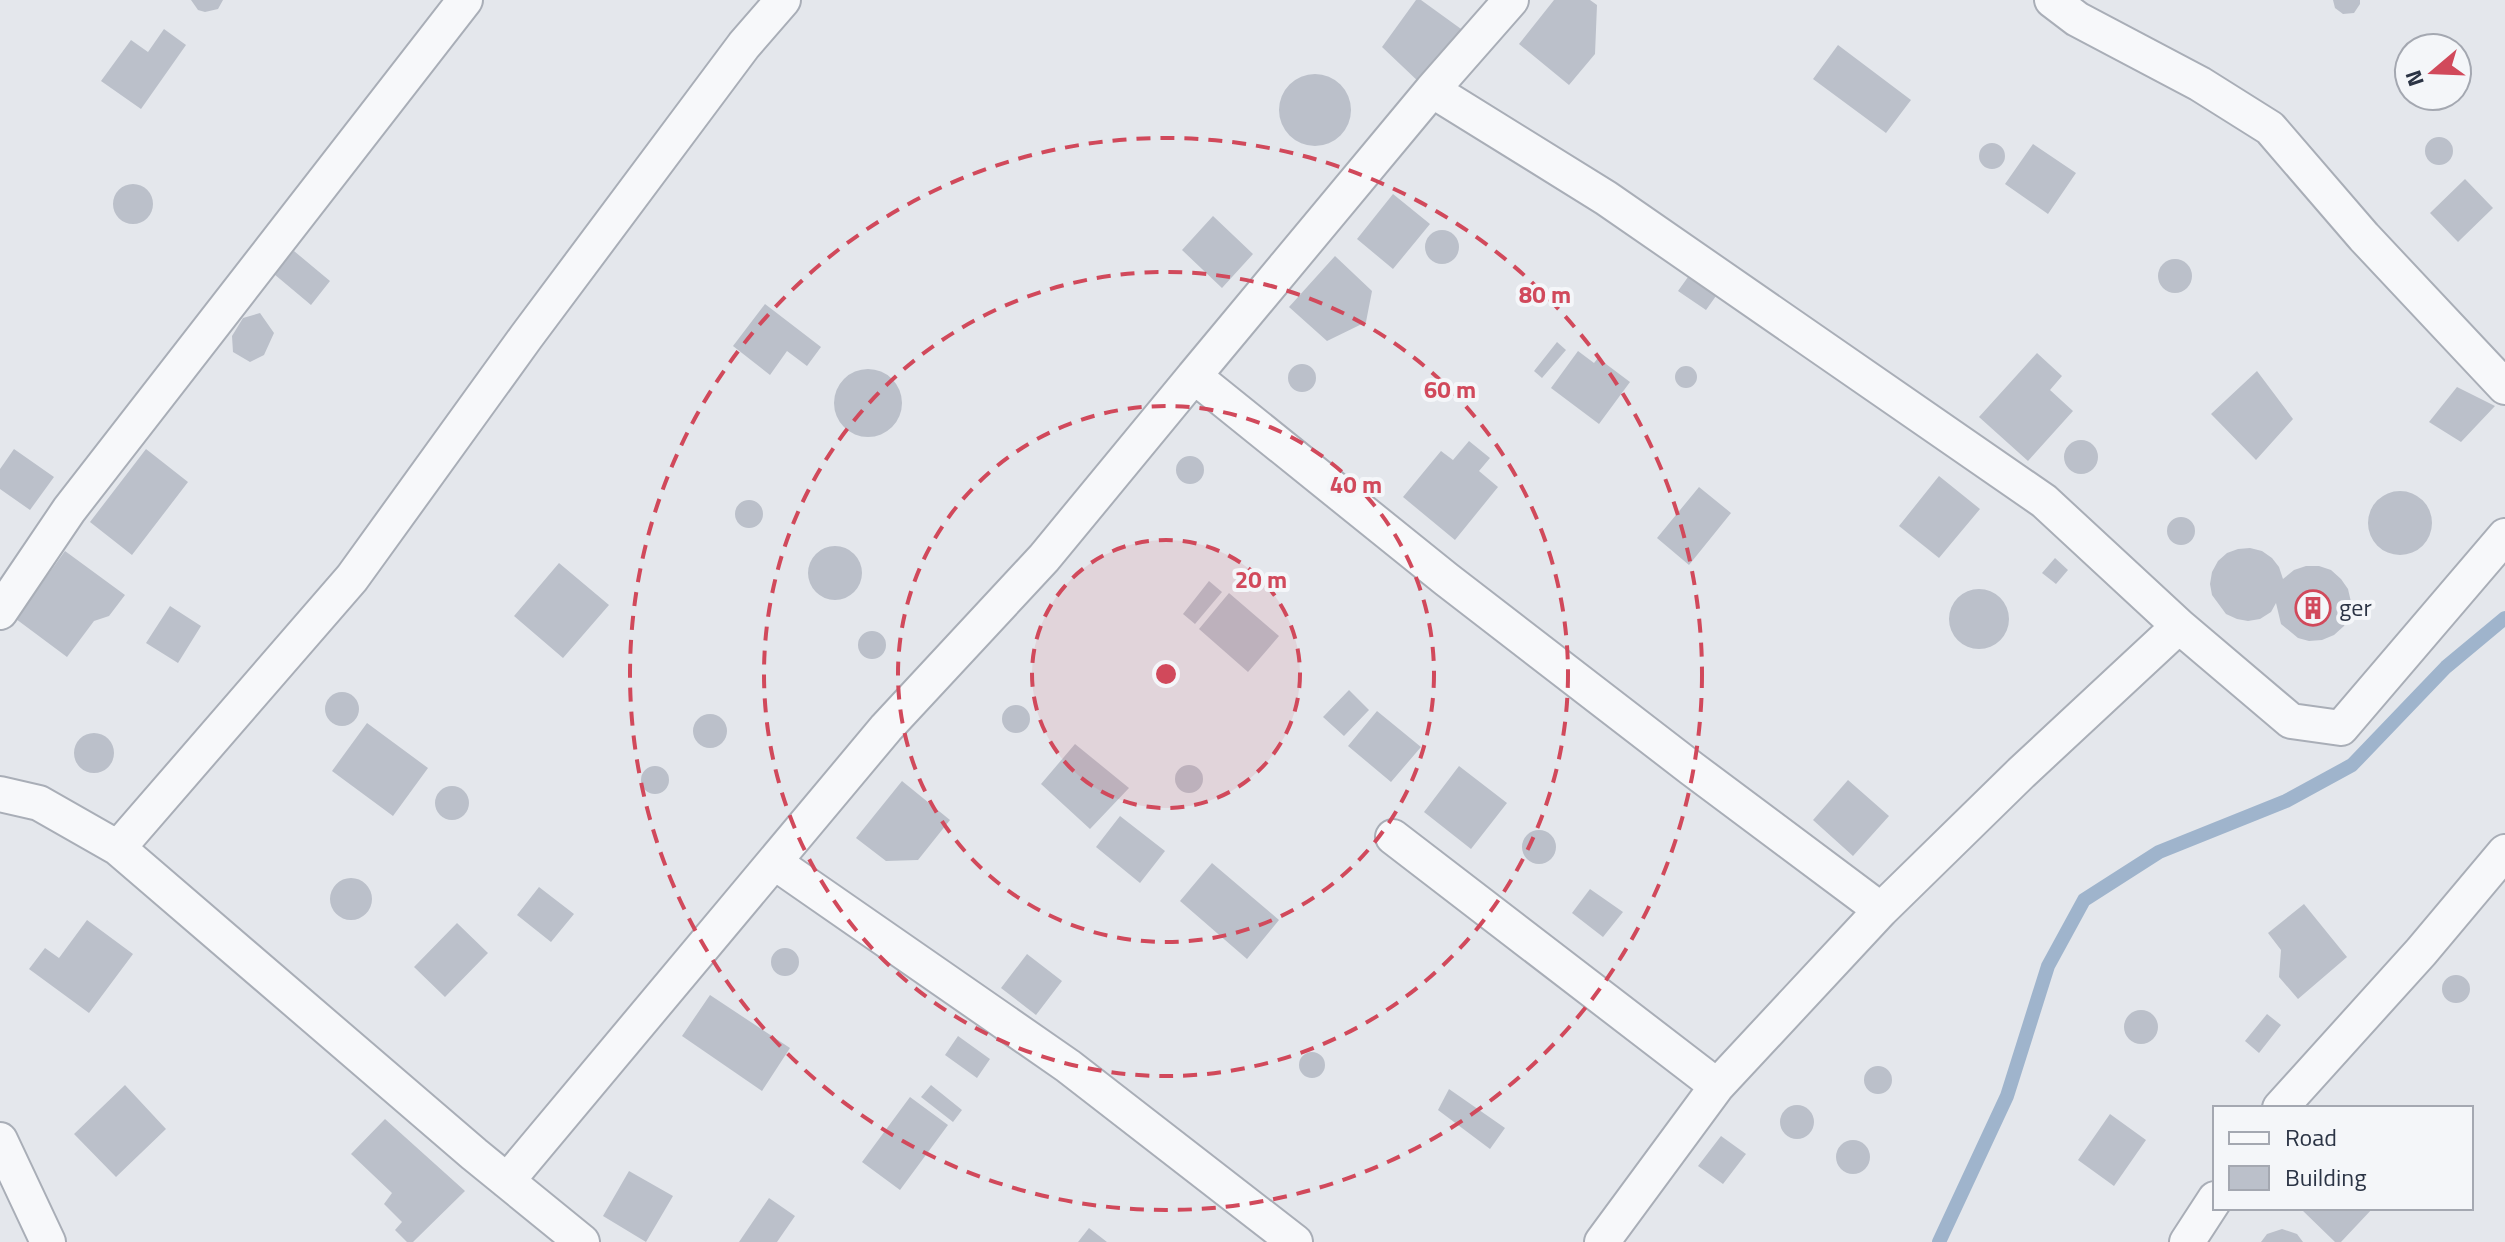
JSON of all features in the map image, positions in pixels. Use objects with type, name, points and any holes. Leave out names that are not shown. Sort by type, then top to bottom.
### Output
[{"type":"street","points":[[0,612],[78,498],[465,0]]},
{"type":"street","points":[[118,848],[352,578],[526,337],[744,45],[783,0]]},
{"type":"street","points":[[507,1181],[886,728],[1044,558],[1432,90],[1511,0]]},
{"type":"street","points":[[2052,0],[2077,19],[2200,84],[2270,128],[2364,237],[2505,387]]},
{"type":"street","points":[[1432,90],[1606,198],[2044,501],[2179,626],[2291,721],[2341,728],[2505,536]]},
{"type":"street","points":[[1194,376],[1446,579],[1881,910]]},
{"type":"street","points":[[1602,1242],[1717,1086],[1881,910],[2021,773],[2179,626]]},
{"type":"street","points":[[0,794],[39,803],[118,848],[582,1242]]},
{"type":"street","points":[[1393,837],[1717,1086]]},
{"type":"street","points":[[2282,1106],[2421,952],[2505,852]]},
{"type":"street","points":[[774,862],[1068,1066],[1295,1242]]},
{"type":"street","points":[[0,1140],[48,1242]]},
{"type":"street","points":[[2187,1242],[2213,1202]]},
{"type":"building","points":[[191,0],[223,0],[218,9],[205,12],[198,10]]},
{"type":"building","points":[[1416,0],[1421,0],[1468,34],[1421,84],[1382,47]]},
{"type":"building","points":[[1554,0],[1590,0],[1597,5],[1595,54],[1569,85],[1519,44]]},
{"type":"building","points":[[2333,0],[2360,0],[2360,4],[2354,13],[2343,14],[2335,8]]},
{"type":"building","points":[[164,29],[186,45],[141,109],[101,81],[131,40],[148,52]]},
{"type":"building","points":[[1838,45],[1911,100],[1886,133],[1813,79]]},
{"type":"building","points":[[1322,74],[1341,84],[1349,96],[1349,124],[1341,136],[1329,144],[1308,146],[1289,136],[1281,124],[1279,103],[1289,84],[1301,76]]},
{"type":"building","points":[[2439,137],[2449,141],[2453,151],[2449,161],[2439,165],[2429,161],[2425,151],[2429,141]]},
{"type":"building","points":[[1992,143],[2002,146],[2005,156],[2002,166],[1992,169],[1982,166],[1979,156],[1982,146]]},
{"type":"building","points":[[2033,144],[2076,173],[2048,214],[2005,184]]},
{"type":"building","points":[[2465,179],[2493,208],[2458,242],[2430,213]]},
{"type":"building","points":[[133,184],[147,190],[153,204],[147,218],[133,224],[119,218],[113,204],[119,190]]},
{"type":"building","points":[[1393,194],[1430,224],[1393,269],[1357,239]]},
{"type":"building","points":[[1213,216],[1253,254],[1222,288],[1182,250]]},
{"type":"building","points":[[1442,230],[1454,235],[1459,247],[1454,259],[1442,264],[1430,259],[1425,247],[1430,235]]},
{"type":"building","points":[[294,251],[330,281],[311,305],[274,274]]},
{"type":"building","points":[[1335,256],[1372,291],[1366,322],[1327,341],[1289,307]]},
{"type":"building","points":[[2175,259],[2187,264],[2192,276],[2187,288],[2175,293],[2163,288],[2158,276],[2163,264]]},
{"type":"building","points":[[1688,277],[1716,296],[1706,310],[1678,291]]},
{"type":"building","points":[[765,304],[821,347],[807,366],[787,351],[770,375],[733,346]]},
{"type":"building","points":[[260,313],[274,333],[264,355],[250,362],[233,352],[232,336],[243,318]]},
{"type":"building","points":[[1557,342],[1566,350],[1542,378],[1534,371]]},
{"type":"building","points":[[1578,351],[1594,363],[1598,358],[1630,382],[1599,424],[1551,388]]},
{"type":"building","points":[[2037,353],[2062,376],[2050,390],[2073,411],[2028,461],[1979,417]]},
{"type":"building","points":[[1302,364],[1312,368],[1316,378],[1312,388],[1302,392],[1292,388],[1288,378],[1292,368]]},
{"type":"building","points":[[1686,366],[1694,369],[1697,377],[1694,385],[1686,388],[1678,385],[1675,377],[1678,369]]},
{"type":"building","points":[[868,369],[892,379],[902,403],[892,427],[868,437],[844,427],[834,403],[844,379]]},
{"type":"building","points":[[2257,371],[2293,419],[2256,460],[2211,414]]},
{"type":"building","points":[[2457,387],[2495,406],[2461,442],[2429,422]]},
{"type":"building","points":[[2081,440],[2093,445],[2098,457],[2093,469],[2081,474],[2069,469],[2064,457],[2069,445]]},
{"type":"building","points":[[1469,441],[1490,458],[1479,471],[1498,487],[1455,540],[1403,497],[1441,451],[1453,460]]},
{"type":"building","points":[[14,449],[54,477],[30,510],[0,489],[0,469]]},
{"type":"building","points":[[146,449],[188,482],[132,555],[90,522]]},
{"type":"building","points":[[1190,456],[1200,460],[1204,470],[1200,480],[1190,484],[1180,480],[1176,470],[1180,460]]},
{"type":"building","points":[[1939,476],[1980,509],[1939,558],[1899,526]]},
{"type":"building","points":[[1699,487],[1731,513],[1689,565],[1657,538]]},
{"type":"building","name":"ger","points":[[2400,491],[2412,493],[2423,500],[2430,511],[2430,535],[2423,546],[2412,553],[2400,555],[2388,553],[2377,546],[2370,535],[2368,523],[2370,511],[2377,500],[2388,493]]},
{"type":"building","points":[[749,500],[759,504],[763,514],[759,524],[749,528],[739,524],[735,514],[739,504]]},
{"type":"building","points":[[2181,517],[2191,521],[2195,531],[2191,541],[2181,545],[2171,541],[2167,531],[2171,521]]},
{"type":"building","points":[[835,546],[854,554],[862,573],[854,592],[835,600],[816,592],[808,573],[816,554]]},
{"type":"building","points":[[2250,548],[2272,558],[2283,579],[2294,570],[2306,566],[2331,570],[2348,589],[2351,602],[2344,626],[2334,635],[2309,641],[2298,638],[2281,624],[2276,603],[2271,612],[2260,619],[2248,621],[2226,614],[2212,595],[2212,572],[2227,553]]},
{"type":"building","points":[[65,551],[125,595],[109,616],[94,621],[67,657],[16,619]]},
{"type":"building","points":[[2055,558],[2068,570],[2056,584],[2042,573]]},
{"type":"building","points":[[559,563],[609,605],[563,658],[514,616]]},
{"type":"building","points":[[1209,581],[1222,592],[1195,624],[1183,614]]},
{"type":"building","points":[[1979,589],[1991,591],[2000,598],[2007,607],[2007,631],[2000,640],[1991,647],[1979,649],[1967,647],[1958,640],[1951,631],[1949,619],[1951,607],[1958,598],[1967,591]]},
{"type":"building","points":[[1229,593],[1279,636],[1248,672],[1199,629]]},
{"type":"building","points":[[170,606],[201,626],[178,663],[146,643]]},
{"type":"building","points":[[872,631],[882,635],[886,645],[882,655],[872,659],[862,655],[858,645],[862,635]]},
{"type":"building","points":[[1349,690],[1369,710],[1344,736],[1323,717]]},
{"type":"building","points":[[342,692],[354,697],[359,709],[354,721],[342,726],[330,721],[325,709],[330,697]]},
{"type":"building","points":[[1016,705],[1026,709],[1030,719],[1026,729],[1016,733],[1006,729],[1002,719],[1006,709]]},
{"type":"building","points":[[1377,711],[1421,747],[1391,782],[1348,746]]},
{"type":"building","points":[[710,714],[722,719],[727,731],[722,743],[710,748],[698,743],[693,731],[698,719]]},
{"type":"building","points":[[367,723],[428,768],[393,816],[332,771]]},
{"type":"building","points":[[94,733],[108,739],[114,753],[108,767],[94,773],[80,767],[74,753],[80,739]]},
{"type":"building","points":[[1075,744],[1129,788],[1090,829],[1041,784]]},
{"type":"building","points":[[1189,765],[1199,769],[1203,779],[1199,789],[1189,793],[1179,789],[1175,779],[1179,769]]},
{"type":"building","points":[[655,766],[665,770],[669,780],[665,790],[655,794],[645,790],[641,780],[645,770]]},
{"type":"building","points":[[1459,766],[1507,803],[1471,849],[1424,812]]},
{"type":"building","points":[[1848,780],[1889,816],[1853,856],[1813,820]]},
{"type":"building","points":[[902,781],[950,820],[918,860],[886,861],[856,838]]},
{"type":"building","points":[[452,786],[464,791],[469,803],[464,815],[452,820],[440,815],[435,803],[440,791]]},
{"type":"building","points":[[1120,816],[1165,851],[1140,883],[1096,847]]},
{"type":"building","points":[[1539,830],[1551,835],[1556,847],[1551,859],[1539,864],[1527,859],[1522,847],[1527,835]]},
{"type":"building","points":[[1212,863],[1279,920],[1247,959],[1180,901]]},
{"type":"building","points":[[351,878],[366,884],[372,899],[366,914],[351,920],[336,914],[330,899],[336,884]]},
{"type":"building","points":[[539,887],[574,914],[551,942],[517,915]]},
{"type":"building","points":[[1590,889],[1623,912],[1603,937],[1572,913]]},
{"type":"building","points":[[2304,904],[2347,957],[2298,999],[2279,977],[2281,950],[2268,933]]},
{"type":"building","points":[[87,920],[133,954],[89,1013],[29,969],[45,948],[59,958]]},
{"type":"building","points":[[457,923],[488,953],[445,997],[414,967]]},
{"type":"building","points":[[785,948],[795,952],[799,962],[795,972],[785,976],[775,972],[771,962],[775,952]]},
{"type":"building","points":[[1027,954],[1062,981],[1036,1015],[1001,988]]},
{"type":"building","points":[[2456,975],[2466,979],[2470,989],[2466,999],[2456,1003],[2446,999],[2442,989],[2446,979]]},
{"type":"building","points":[[710,995],[790,1048],[762,1091],[682,1036]]},
{"type":"building","points":[[2141,1010],[2153,1015],[2158,1027],[2153,1039],[2141,1044],[2129,1039],[2124,1027],[2129,1015]]},
{"type":"building","points":[[2267,1014],[2281,1025],[2259,1053],[2245,1041]]},
{"type":"building","points":[[958,1036],[990,1059],[977,1078],[945,1055]]},
{"type":"building","points":[[1312,1052],[1322,1055],[1325,1065],[1322,1075],[1312,1078],[1302,1075],[1299,1065],[1302,1055]]},
{"type":"building","points":[[1878,1066],[1888,1070],[1892,1080],[1888,1090],[1878,1094],[1868,1090],[1864,1080],[1868,1070]]},
{"type":"building","points":[[125,1085],[166,1129],[116,1177],[74,1134]]},
{"type":"building","points":[[931,1085],[962,1110],[953,1122],[921,1097]]},
{"type":"building","points":[[1449,1089],[1505,1128],[1490,1149],[1438,1110]]},
{"type":"building","points":[[910,1097],[948,1125],[900,1190],[862,1162]]},
{"type":"building","points":[[1797,1105],[1809,1110],[1814,1122],[1809,1134],[1797,1139],[1785,1134],[1780,1122],[1785,1110]]},
{"type":"building","points":[[2110,1114],[2146,1140],[2114,1186],[2078,1160]]},
{"type":"building","points":[[385,1119],[465,1191],[413,1242],[407,1242],[395,1230],[402,1222],[384,1204],[392,1193],[351,1154]]},
{"type":"building","points":[[1721,1136],[1746,1154],[1723,1184],[1698,1166]]},
{"type":"building","points":[[1853,1140],[1865,1145],[1870,1157],[1865,1169],[1853,1174],[1841,1169],[1836,1157],[1841,1145]]},
{"type":"building","points":[[629,1171],[673,1196],[646,1242],[603,1216]]},
{"type":"building","points":[[769,1198],[795,1216],[777,1242],[739,1242]]},
{"type":"building","points":[[2302,1210],[2371,1210],[2341,1242],[2335,1242]]},
{"type":"building","points":[[1089,1228],[1107,1242],[1078,1242]]},
{"type":"building","points":[[2282,1229],[2297,1234],[2303,1242],[2261,1242],[2267,1234]]},
{"type":"waterway","points":[[1939,1242],[2007,1096],[2048,966],[2084,900],[2159,852],[2286,801],[2352,765],[2446,667],[2505,618]]},
{"type":"place","name":"ger","points":[[2313,608]]}]
